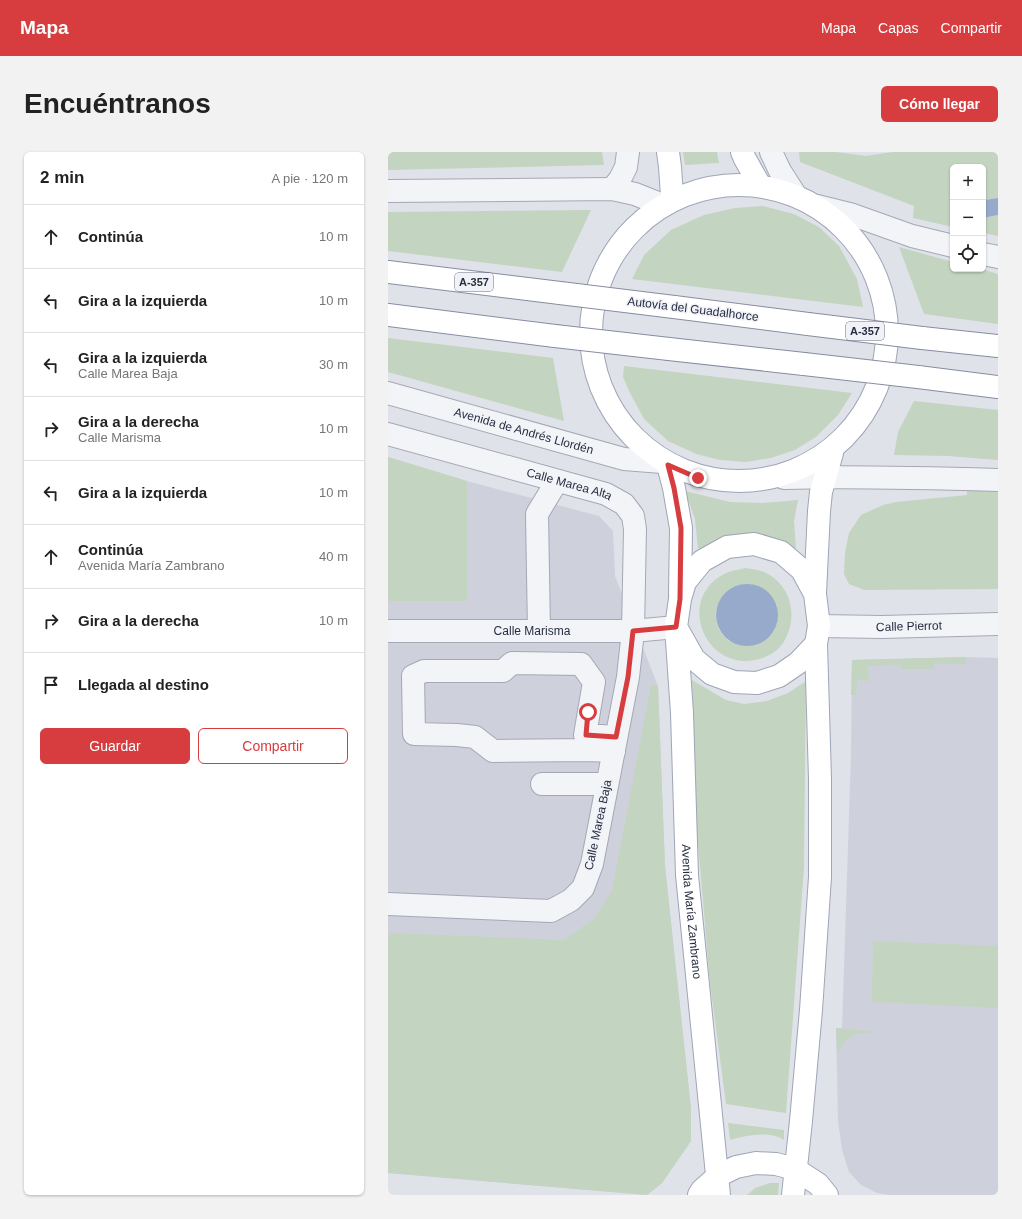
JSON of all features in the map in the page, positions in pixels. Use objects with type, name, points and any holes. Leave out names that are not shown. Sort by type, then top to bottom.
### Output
[{"type":"main road","points":[[666,200],[670,167],[668,152]]},
{"type":"main road","points":[[742,152],[759,184]]},
{"type":"main road","points":[[759,184],[796,196],[817,206],[849,236],[859,248],[872,273],[880,299],[883,325],[884,360],[879,384],[869,405],[846,438],[832,453],[806,471],[784,478],[757,483],[725,483],[698,478],[665,464],[642,446],[618,415],[597,366],[592,331],[594,306],[603,272],[617,246],[635,226],[666,200],[686,190],[709,185],[759,184]]},
{"type":"main road","name":"Autovía del Guadalhorce","points":[[388,272],[922,338],[998,346]]},
{"type":"main road","points":[[388,315],[555,336],[998,387]]},
{"type":"main road","points":[[793,1195],[811,1010],[820,877],[818,635],[815,594],[821,492],[832,453]]},
{"type":"main road","points":[[665,464],[674,488],[681,528],[680,599],[676,627],[694,658],[712,674],[734,682],[757,683],[779,676],[798,663],[818,635]]},
{"type":"main road","points":[[680,599],[685,582],[702,561],[727,547],[754,544],[781,552],[802,570],[815,594]]},
{"type":"main road","name":"Avenida María Zambrano","points":[[676,627],[682,713],[686,875],[719,1186]]},
{"type":"main road","points":[[699,1195],[702,1190],[719,1186],[736,1167],[756,1163],[776,1164],[795,1169],[818,1184],[827,1195]]},
{"type":"street","points":[[612,189],[620,179],[626,167],[628,152]]},
{"type":"street","points":[[771,152],[780,171],[796,196]]},
{"type":"street","points":[[388,191],[612,189],[666,200]]},
{"type":"street","points":[[817,206],[854,216],[912,236],[950,245]]},
{"type":"street","points":[[986,255],[998,257]]},
{"type":"street","name":"Avenida de Andrés Llordén","points":[[388,393],[624,459],[665,464]]},
{"type":"street","name":"Calle Marea Alta","points":[[388,434],[606,494],[624,504],[633,516],[635,529],[633,631]]},
{"type":"street","points":[[784,478],[825,477],[998,480]]},
{"type":"street","points":[[539,631],[537,514],[557,481]]},
{"type":"street","name":"Calle Pierrot","points":[[818,635],[882,627],[998,624]]},
{"type":"street","name":"Calle Marisma","points":[[388,631],[633,631],[676,627]]},
{"type":"street","name":"Calle Marea Baja","points":[[388,904],[551,911],[571,900],[583,888],[592,864],[628,677],[633,631]]},
{"type":"street","points":[[512,663],[581,664],[594,682],[586,735],[615,744],[586,750],[493,751],[474,737],[414,734],[413,676],[424,671],[503,671],[512,663]]},
{"type":"street","points":[[542,784],[607,784]]},
{"type":"shaded area","points":[[388,457],[467,481],[599,516],[613,531],[615,576],[658,686],[665,866],[691,1109],[691,1141],[662,1183],[647,1195],[388,1173]]},
{"type":"shaded area","points":[[966,657],[998,658],[998,1195],[889,1195],[877,1193],[861,1185],[849,1172],[842,1150],[838,1121],[836,1028],[842,1028],[851,755],[852,660]]},
{"type":"green space","points":[[388,152],[602,152],[604,165],[388,170]]},
{"type":"green space","points":[[683,152],[717,152],[719,163],[685,165]]},
{"type":"green space","points":[[799,152],[836,152],[866,156],[893,152],[998,152],[998,198],[986,200],[986,164],[950,164],[950,226],[913,218],[914,206],[800,162]]},
{"type":"green space","points":[[763,206],[794,214],[819,227],[839,246],[857,279],[863,307],[632,279],[644,255],[671,230],[704,215],[735,208]]},
{"type":"green space","points":[[591,210],[562,272],[388,251],[388,212]]},
{"type":"green space","points":[[998,215],[998,236],[986,234],[986,217]]},
{"type":"green space","points":[[899,247],[950,261],[950,272],[986,272],[986,270],[998,274],[998,324],[924,314]]},
{"type":"green space","points":[[388,338],[553,358],[564,421],[388,372]]},
{"type":"green space","points":[[624,366],[852,393],[838,415],[816,437],[795,450],[771,458],[746,462],[720,460],[696,454],[668,441],[644,419],[623,377]]},
{"type":"green space","points":[[914,401],[998,410],[998,460],[948,456],[894,455],[898,432]]},
{"type":"green space","points":[[388,457],[467,481],[467,601],[388,601]]},
{"type":"green space","points":[[967,488],[998,490],[998,589],[864,590],[849,584],[844,574],[845,553],[849,533],[861,515],[883,505],[896,502],[967,495]]},
{"type":"green space","points":[[685,491],[730,502],[763,503],[798,500],[794,521],[796,549],[787,543],[760,534],[725,538],[698,549],[695,519]]},
{"type":"green space","points":[[745,568],[763,572],[776,580],[783,587],[788,596],[790,605],[790,624],[788,634],[783,643],[771,654],[755,660],[737,660],[722,655],[711,644],[703,631],[699,616],[701,601],[708,587],[722,575]],"holes":[[[742,585],[767,592],[777,606],[730,642],[718,627],[716,609]]]},
{"type":"green space","points":[[966,657],[966,664],[934,664],[934,669],[901,669],[901,665],[868,666],[869,681],[857,680],[856,695],[851,695],[852,660]]},
{"type":"green space","points":[[692,680],[726,700],[744,704],[767,701],[788,693],[806,681],[804,867],[786,1113],[726,1104],[710,983],[697,831]]},
{"type":"green space","points":[[651,685],[658,686],[665,866],[691,1109],[691,1141],[662,1183],[647,1195],[388,1173],[388,933],[564,940],[594,919],[612,891]]},
{"type":"green space","points":[[873,941],[998,946],[998,1008],[872,1002]]},
{"type":"green space","points":[[836,1028],[879,1032],[855,1034],[845,1041],[839,1051],[837,1051]]},
{"type":"green space","points":[[728,1123],[784,1130],[784,1140],[772,1135],[757,1135],[730,1140]]},
{"type":"green space","points":[[770,1183],[779,1183],[778,1195],[747,1195],[755,1188]]},
{"type":"water","points":[[998,198],[998,215],[986,217],[986,200]]},
{"type":"water","points":[[747,584],[759,586],[769,593],[776,603],[778,615],[776,627],[769,637],[759,644],[747,646],[735,644],[725,637],[718,627],[716,615],[718,603],[725,593],[735,586]]},
{"type":"route","points":[[588,712],[586,735],[616,737],[628,677],[633,631],[676,627],[680,599],[681,528],[674,488],[668,465],[698,478]]}]
